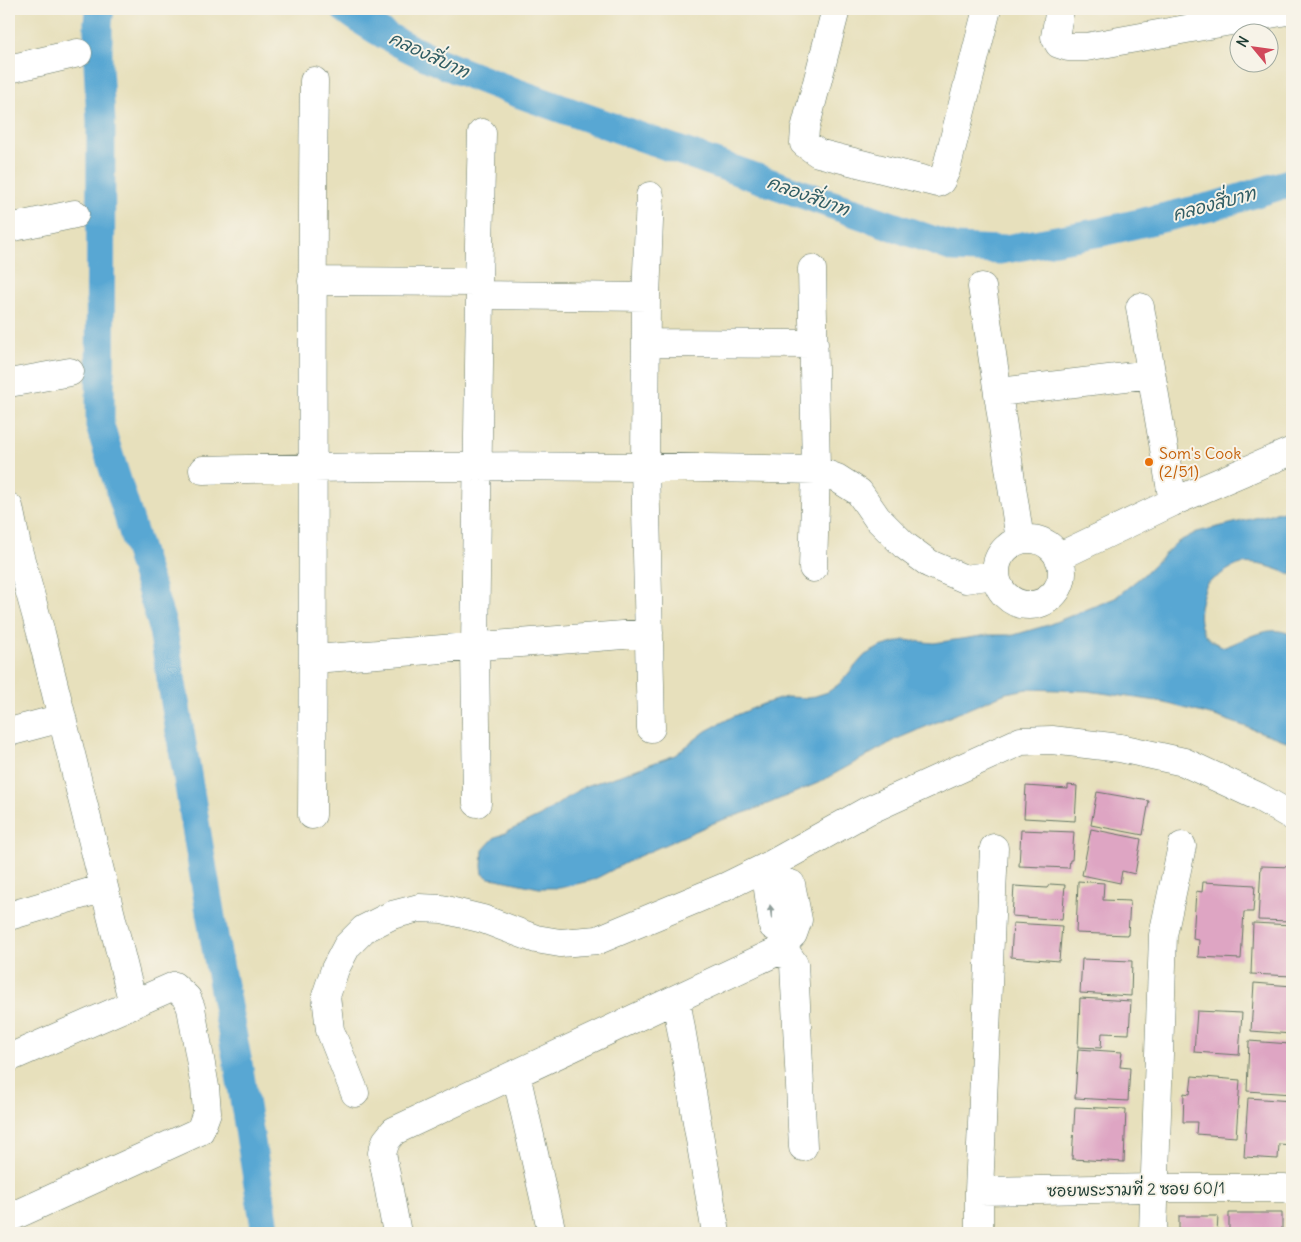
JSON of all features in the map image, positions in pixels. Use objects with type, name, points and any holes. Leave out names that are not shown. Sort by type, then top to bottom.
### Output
[{"type":"street","points":[[836,9],[805,129],[804,143],[818,153],[937,182],[941,181],[946,170],[987,9]]},
{"type":"street","points":[[1060,9],[1055,37],[1059,44],[1068,47],[1086,47],[1252,13],[1292,10]]},
{"type":"street","points":[[9,69],[78,52]]},
{"type":"street","points":[[312,815],[314,659],[312,280],[314,81]]},
{"type":"street","points":[[477,803],[475,648],[482,133]]},
{"type":"street","points":[[650,196],[646,297],[645,466],[651,728]]},
{"type":"street","points":[[9,228],[75,214]]},
{"type":"street","points":[[812,269],[816,470],[814,568]]},
{"type":"street","points":[[312,280],[646,297]]},
{"type":"street","points":[[982,287],[1020,540]]},
{"type":"street","points":[[1140,307],[1173,502]]},
{"type":"street","points":[[646,343],[814,344]]},
{"type":"street","points":[[9,383],[70,372]]},
{"type":"street","points":[[999,392],[1151,374]]},
{"type":"street","points":[[1058,558],[1173,502],[1292,452]]},
{"type":"street","points":[[203,470],[478,465],[816,470],[837,478],[859,492],[877,518],[904,545],[930,564],[965,579],[995,575]]},
{"type":"street","points":[[9,508],[13,547],[41,633],[133,1004]]},
{"type":"street","points":[[1032,539],[1043,542],[1053,549],[1062,568],[1060,584],[1049,598],[1039,604],[1024,606],[1013,602],[1007,598],[997,584],[995,575],[997,561],[1001,553],[1009,545],[1020,540],[1032,539]]},
{"type":"street","points":[[314,659],[649,634]]},
{"type":"street","points":[[9,732],[62,718]]},
{"type":"street","points":[[355,1093],[330,1030],[326,996],[335,970],[347,946],[364,929],[392,915],[419,908],[434,909],[482,919],[536,939],[560,943],[598,940],[725,887],[773,872],[867,811],[1021,741],[1052,740],[1120,748],[1184,762],[1259,797],[1292,816]]},
{"type":"street","points":[[1153,1233],[1163,935],[1182,846]]},
{"type":"street","points":[[979,1233],[979,1191],[994,848]]},
{"type":"street","points":[[398,1233],[382,1153],[386,1141],[394,1131],[676,999],[784,943],[798,920],[791,884],[773,872]]},
{"type":"street","points":[[9,916],[104,888]]},
{"type":"street","points":[[784,943],[788,955],[794,964],[803,1147]]},
{"type":"street","points":[[9,1058],[174,986],[187,998],[191,1008],[205,1087],[206,1112],[200,1131],[9,1218]]},
{"type":"street","points":[[676,999],[716,1233]]},
{"type":"street","points":[[516,1074],[552,1233]]},
{"type":"street","name":"ซอยพระรามที่ 2 ซอย 60/1","points":[[979,1191],[1154,1188],[1285,1188],[1292,1190]]},
{"type":"water","points":[[1292,509],[1292,575],[1259,564],[1234,566],[1207,583],[1201,603],[1200,621],[1207,637],[1225,647],[1266,631],[1283,632],[1292,635],[1292,743],[1218,717],[1157,701],[1088,691],[1027,689],[1006,693],[899,738],[818,783],[753,810],[716,822],[637,857],[593,880],[560,888],[539,888],[489,878],[483,874],[483,850],[494,838],[540,816],[585,786],[675,755],[706,731],[732,717],[786,697],[809,698],[828,692],[839,684],[865,655],[880,647],[904,640],[934,643],[988,635],[1014,635],[1048,625],[1115,598],[1142,576],[1176,543],[1197,532]]},
{"type":"building","points":[[1068,785],[1077,786],[1075,821],[1024,818],[1026,786],[1068,789]]},
{"type":"building","points":[[1097,792],[1149,801],[1143,835],[1091,825]]},
{"type":"building","points":[[1091,829],[1141,839],[1135,874],[1122,871],[1120,883],[1082,875]]},
{"type":"building","points":[[1021,830],[1074,832],[1072,860],[1070,860],[1069,868],[1019,866]]},
{"type":"building","points":[[1261,866],[1292,867],[1292,921],[1258,920]]},
{"type":"building","points":[[1078,881],[1104,883],[1103,900],[1130,901],[1128,935],[1076,933]]},
{"type":"building","points":[[1203,882],[1255,885],[1253,912],[1244,912],[1241,959],[1198,957],[1199,940],[1193,939],[1196,891],[1202,892]]},
{"type":"building","points":[[1050,884],[1065,885],[1062,920],[1012,916],[1014,886],[1047,888]]},
{"type":"building","points":[[1013,923],[1062,926],[1059,961],[1011,957]]},
{"type":"building","points":[[1253,923],[1292,925],[1292,976],[1251,974]]},
{"type":"building","points":[[1082,959],[1132,961],[1131,996],[1080,993]]},
{"type":"building","points":[[1254,983],[1292,986],[1292,1034],[1251,1031]]},
{"type":"building","points":[[1080,998],[1131,1001],[1129,1034],[1102,1033],[1101,1048],[1078,1047]]},
{"type":"building","points":[[1197,1011],[1242,1013],[1239,1055],[1194,1052]]},
{"type":"building","points":[[1249,1041],[1290,1044],[1289,1062],[1292,1062],[1292,1094],[1247,1091]]},
{"type":"building","points":[[1078,1049],[1122,1052],[1120,1067],[1130,1068],[1128,1101],[1075,1098]]},
{"type":"building","points":[[1192,1076],[1240,1080],[1236,1137],[1196,1134],[1197,1122],[1183,1122],[1184,1093],[1190,1094]]},
{"type":"building","points":[[1248,1098],[1292,1101],[1292,1145],[1279,1144],[1278,1159],[1244,1157]]},
{"type":"building","points":[[1075,1107],[1126,1109],[1124,1162],[1072,1159]]},
{"type":"building","points":[[1229,1213],[1282,1213],[1282,1233],[1229,1233]]},
{"type":"building","points":[[1179,1216],[1218,1216],[1217,1233],[1179,1233]]},
{"type":"waterway","points":[[100,9],[98,22],[101,123],[100,426],[162,624],[266,1233]]},
{"type":"waterway","name":"คลองสี่บาท","points":[[345,9],[399,43],[488,82],[954,248],[1000,250],[1101,232],[1214,206],[1292,182]]},
{"type":"place","name":"Som's Cook (2/51)","points":[[1149,462]]}]
